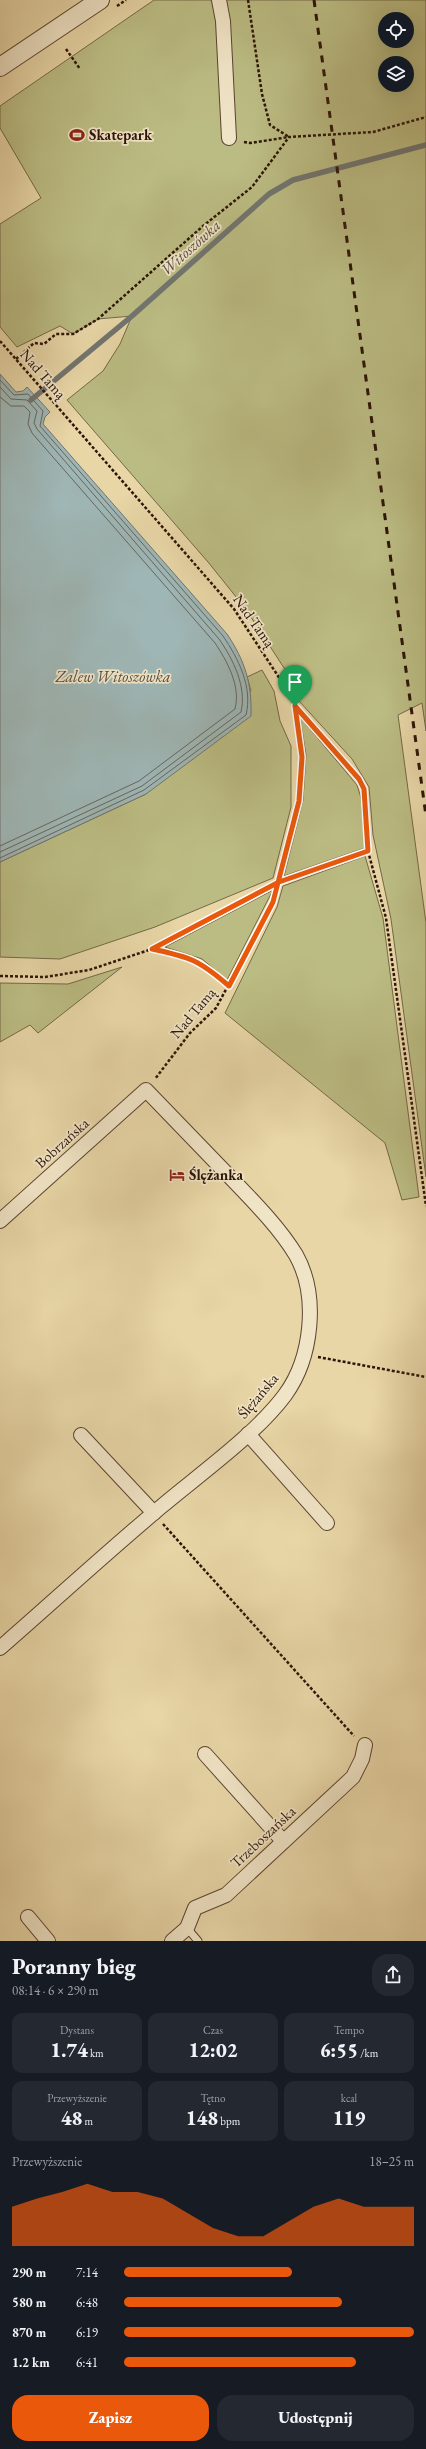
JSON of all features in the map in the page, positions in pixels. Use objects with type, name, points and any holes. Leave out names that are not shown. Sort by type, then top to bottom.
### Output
[{"type":"street","points":[[0,67],[100,0]]},
{"type":"street","points":[[219,0],[223,21],[229,138]]},
{"type":"street","name":"Bobrzańska","points":[[0,1221],[146,1090]]},
{"type":"street","name":"Ślężańska","points":[[0,1648],[154,1513],[248,1434],[285,1395],[297,1373],[304,1355],[309,1328],[309,1300],[304,1273],[296,1255],[252,1200],[146,1090]]},
{"type":"street","points":[[248,1434],[327,1523]]},
{"type":"street","points":[[81,1435],[154,1513]]},
{"type":"street","name":"Trzeboszańska","points":[[172,1941],[187,1928],[195,1908],[226,1895],[354,1777],[362,1759],[365,1745]]},
{"type":"street","points":[[205,1754],[283,1842]]},
{"type":"street","points":[[28,1917],[48,1941]]},
{"type":"lane","points":[[187,1928],[198,1941]]},
{"type":"path","points":[[248,0],[262,94],[270,125],[289,137]]},
{"type":"path","points":[[66,49],[80,69]]},
{"type":"path","points":[[229,138],[250,143],[289,137],[372,132],[426,117]]},
{"type":"path","points":[[16,359],[34,343],[44,344],[56,334],[73,334],[98,319],[203,226],[252,187],[289,137]]},
{"type":"path","name":"Nad Tamą","points":[[0,341],[234,608],[282,682],[295,706],[302,757],[299,801],[273,902],[216,1008],[190,1033],[146,1090]]},
{"type":"path","points":[[295,706],[359,779],[364,789],[368,851],[386,918],[426,1206]]},
{"type":"path","points":[[0,976],[45,977],[89,970],[152,949],[279,882],[368,851]]},
{"type":"path","points":[[152,949],[188,957],[208,967],[229,986]]},
{"type":"path","points":[[304,1355],[426,1376]]},
{"type":"path","points":[[154,1513],[365,1745]]},
{"type":"green space","points":[[154,0],[426,0],[426,731],[422,703],[398,715],[426,923],[426,1177],[391,919],[373,835],[369,787],[352,759],[299,701],[286,671],[245,608],[208,562],[67,400],[103,371],[120,344],[132,316],[98,319],[73,334],[60,326],[17,347],[0,327],[0,224],[41,198],[0,128],[0,106]]},
{"type":"green space","points":[[262,670],[274,691],[280,721],[291,746],[291,807],[273,878],[155,927],[60,959],[0,957],[0,862],[146,794],[251,691],[247,677]]},
{"type":"green space","points":[[300,717],[357,785],[361,798],[365,848],[284,876],[303,800],[306,755]]},
{"type":"green space","points":[[365,856],[383,918],[419,1197],[402,1200],[385,1143],[225,1013],[277,907],[283,886]]},
{"type":"green space","points":[[273,890],[227,980],[202,959],[165,947]]},
{"type":"green space","points":[[122,967],[38,1033],[30,1025],[0,1042],[0,983],[68,984]]},
{"type":"water","name":"Zalew Witoszówka","points":[[0,374],[16,392],[23,391],[27,387],[50,412],[45,417],[43,424],[227,634],[243,663],[249,683],[251,716],[146,794],[0,862]]},
{"type":"waterway","name":"Witoszówka","points":[[31,400],[132,316],[269,194],[293,180],[426,145]]},
{"type":"railway","points":[[314,0],[426,816]]},
{"type":"place","name":"Skatepark","points":[[77,135]]},
{"type":"place","name":"Ślężanka","points":[[177,1175]]},
{"type":"route","points":[[295,706],[302,757],[299,801],[279,882],[273,902],[229,986],[208,967],[188,957],[152,949],[279,882],[368,851],[364,789],[359,779],[295,706]]}]
